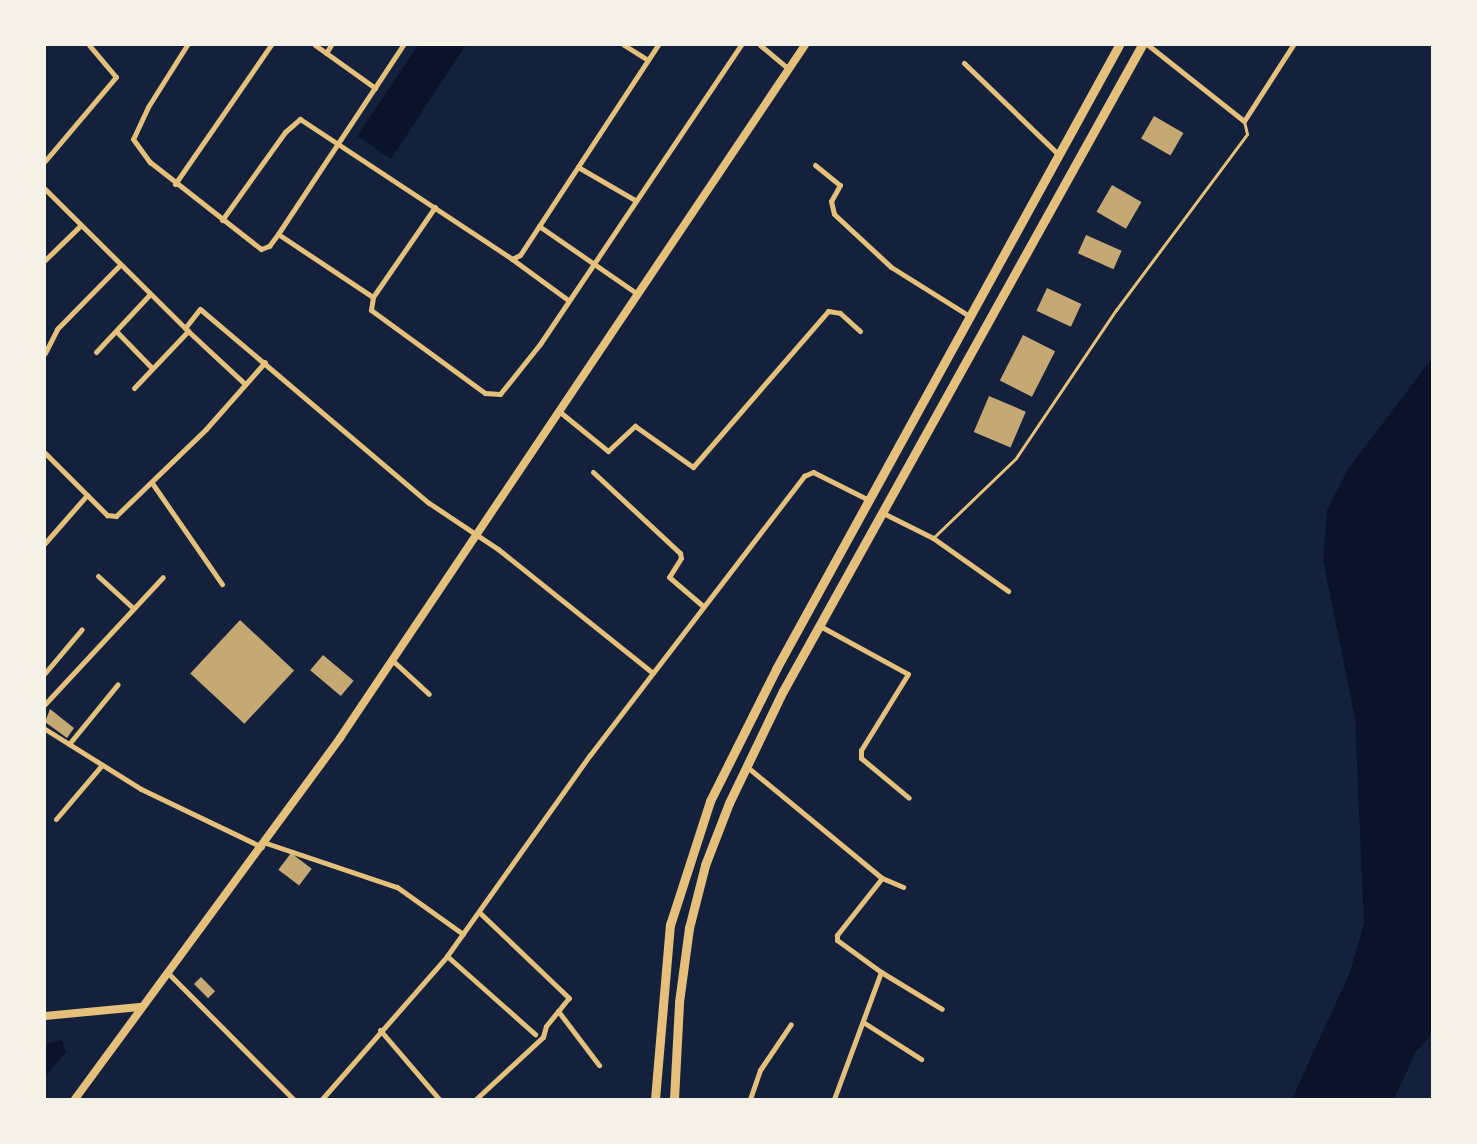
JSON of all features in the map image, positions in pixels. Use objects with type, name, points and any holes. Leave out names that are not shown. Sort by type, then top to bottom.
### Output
[{"type":"highway","points":[[655,1099],[670,925],[697,833],[742,735],[972,318],[1058,154],[1119,45]]},
{"type":"highway","points":[[674,1099],[679,1002],[689,928],[713,840],[746,766],[820,626],[1142,45]]},
{"type":"highway","points":[[1096,85],[1115,95]]},
{"type":"main road","points":[[75,1099],[140,1007],[264,845],[477,535],[560,412],[636,293],[805,45]]},
{"type":"main road","points":[[45,1016],[140,1007]]},
{"type":"street","points":[[45,160],[116,77],[89,45]]},
{"type":"street","points":[[187,45],[148,107],[133,140],[150,162],[261,249],[269,246],[278,234],[403,45]]},
{"type":"street","points":[[175,183],[271,45]]},
{"type":"street","points":[[315,45],[375,88]]},
{"type":"street","points":[[326,53],[331,45]]},
{"type":"street","points":[[624,45],[648,60]]},
{"type":"street","points":[[512,258],[520,255],[658,45]]},
{"type":"street","points":[[435,207],[373,297],[374,315],[494,396],[505,389],[568,300],[741,45]]},
{"type":"street","points":[[760,45],[789,69]]},
{"type":"street","points":[[1148,45],[1244,121],[1293,45]]},
{"type":"street","points":[[964,63],[1058,154]]},
{"type":"street","points":[[222,220],[295,120],[312,124],[339,141],[512,258],[568,300]]},
{"type":"street","points":[[815,165],[840,185],[831,201],[834,214],[891,267],[972,318]]},
{"type":"street","points":[[578,167],[635,200]]},
{"type":"street","points":[[45,189],[186,330],[245,384]]},
{"type":"street","points":[[45,260],[81,225]]},
{"type":"street","points":[[539,226],[636,293]]},
{"type":"street","points":[[278,234],[373,297]]},
{"type":"street","points":[[45,353],[57,329],[120,265]]},
{"type":"street","points":[[96,352],[150,294]]},
{"type":"street","points":[[134,388],[186,330],[200,309],[429,503],[477,535],[653,673]]},
{"type":"street","points":[[560,412],[608,451],[636,426],[693,466],[828,310],[840,312],[860,331]]},
{"type":"street","points":[[116,331],[152,368]]},
{"type":"street","points":[[45,453],[107,515],[114,517],[152,483],[265,362]]},
{"type":"street","points":[[593,472],[680,553],[681,558],[669,577],[703,606]]},
{"type":"street","points":[[323,1099],[380,1030],[447,956],[703,606],[809,472],[870,501]]},
{"type":"street","points":[[152,483],[222,584]]},
{"type":"street","points":[[45,543],[87,495]]},
{"type":"street","points":[[883,513],[933,538],[1008,591]]},
{"type":"street","points":[[98,576],[132,608]]},
{"type":"street","points":[[45,704],[163,577]]},
{"type":"street","points":[[820,626],[908,674],[861,750],[861,759],[909,798]]},
{"type":"street","points":[[45,673],[82,629]]},
{"type":"street","points":[[392,660],[429,694]]},
{"type":"street","points":[[69,744],[118,684]]},
{"type":"street","points":[[45,729],[182,811],[264,845],[397,887],[463,934]]},
{"type":"street","points":[[56,819],[102,765]]},
{"type":"street","points":[[746,766],[882,878],[903,887]]},
{"type":"street","points":[[882,878],[836,936],[881,972],[942,1009]]},
{"type":"street","points":[[476,1099],[543,1037],[569,997],[479,912]]},
{"type":"street","points":[[447,956],[535,1035]]},
{"type":"street","points":[[835,1099],[881,972]]},
{"type":"street","points":[[168,973],[293,1099]]},
{"type":"street","points":[[558,1011],[599,1065]]},
{"type":"street","points":[[863,1022],[921,1059]]},
{"type":"street","points":[[750,1099],[760,1070],[791,1024]]},
{"type":"street","points":[[380,1030],[439,1099]]},
{"type":"lane","points":[[933,538],[1016,458],[1116,310],[1247,134],[1244,121]]},
{"type":"water","points":[[418,45],[466,45],[391,159],[357,136]]},
{"type":"water","points":[[1432,358],[1432,1034],[1416,1052],[1394,1099],[1292,1099],[1350,972],[1364,923],[1355,719],[1323,560],[1327,510],[1348,469]]},
{"type":"water","points":[[62,1040],[66,1052],[45,1077],[45,1044]]},
{"type":"building","points":[[1154,116],[1183,133],[1170,156],[1141,139]]},
{"type":"building","points":[[1112,185],[1141,202],[1126,229],[1096,212]]},
{"type":"building","points":[[1086,235],[1122,251],[1113,269],[1078,253]]},
{"type":"building","points":[[1047,288],[1081,304],[1071,327],[1036,311]]},
{"type":"building","points":[[1023,335],[1055,351],[1032,397],[1000,380]]},
{"type":"building","points":[[989,396],[1026,412],[1011,448],[974,432]]},
{"type":"building","points":[[240,620],[294,670],[244,724],[190,673]]},
{"type":"building","points":[[323,655],[354,681],[341,696],[310,670]]},
{"type":"building","points":[[50,709],[74,728],[67,738],[45,722]]},
{"type":"building","points":[[291,853],[312,869],[299,885],[278,870]]},
{"type":"building","points":[[201,977],[215,991],[208,998],[194,984]]}]
